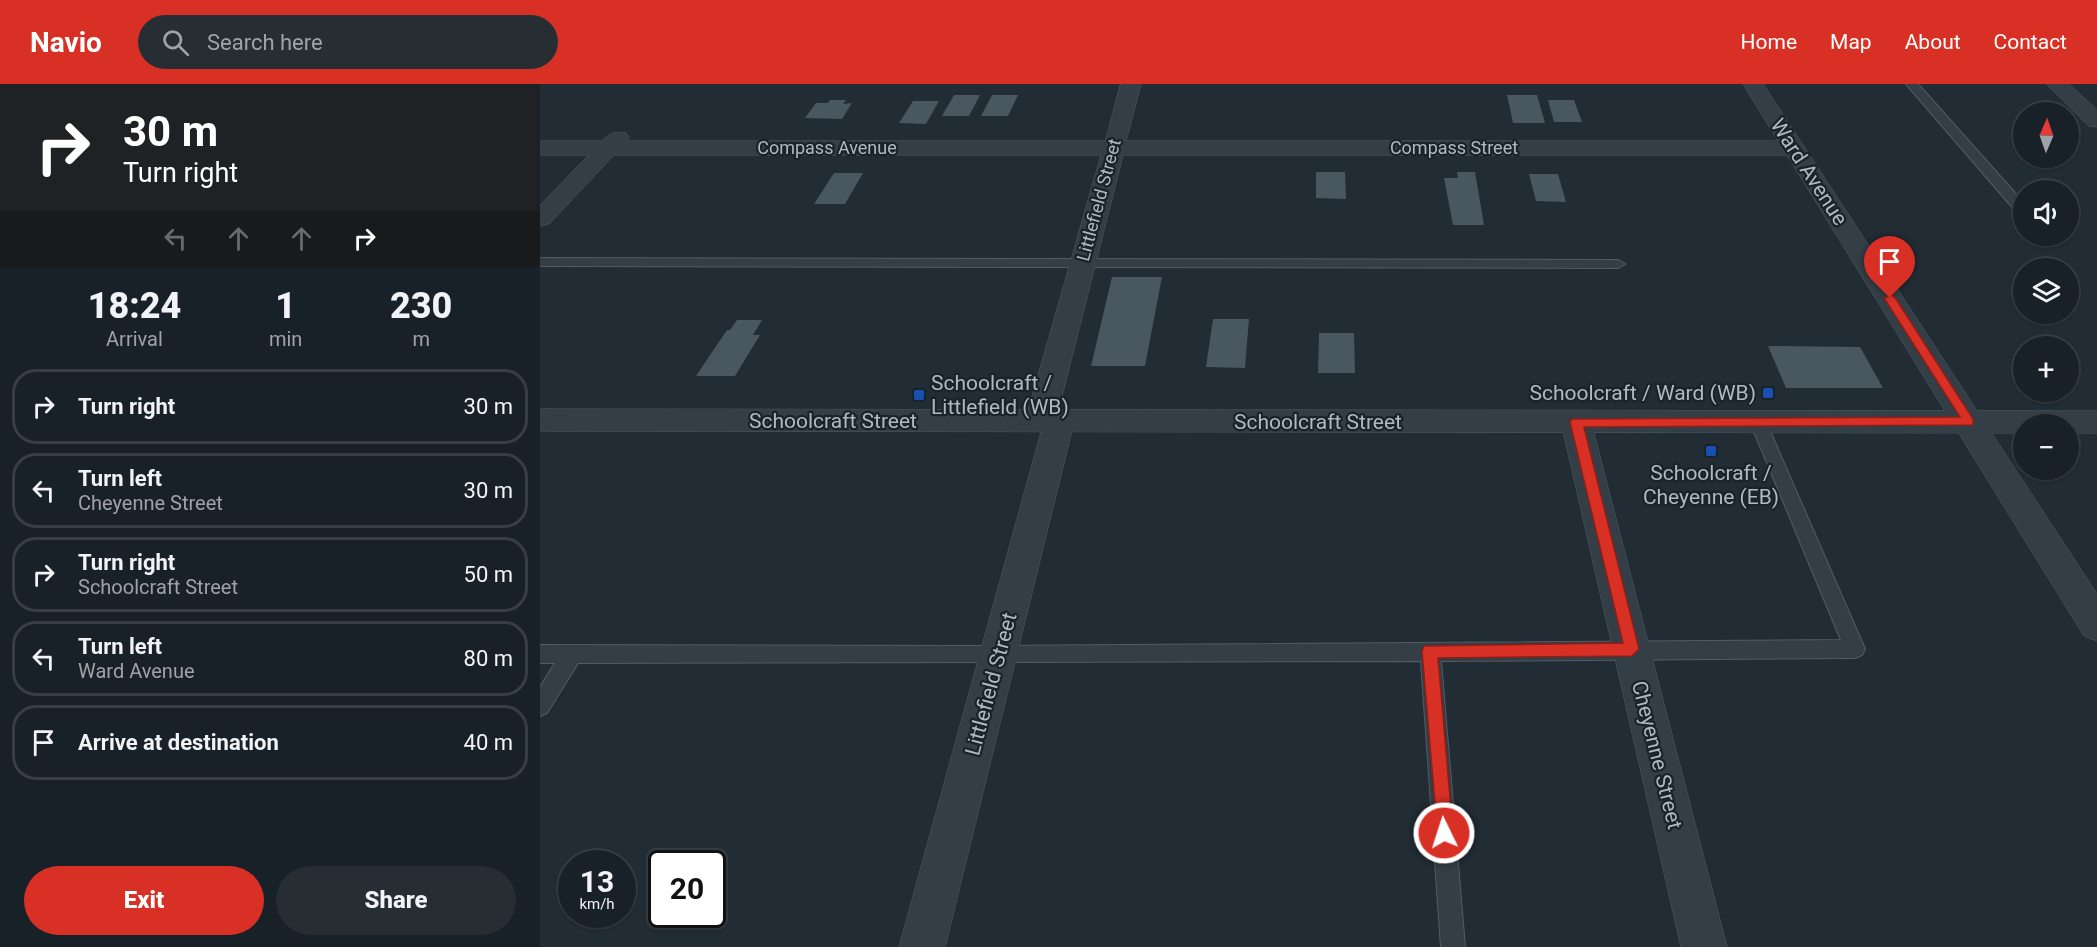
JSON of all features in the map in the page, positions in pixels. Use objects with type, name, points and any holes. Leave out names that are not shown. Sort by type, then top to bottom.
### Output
[{"type":"street","name":"Littlefield Street","points":[[922,947],[998,655],[1082,264],[1131,84]]},
{"type":"street","name":"Ward Avenue","points":[[1753,84],[2097,625]]},
{"type":"street","points":[[2057,84],[2097,121]]},
{"type":"street","points":[[540,219],[627,129]]},
{"type":"street","name":"Compass Avenue","points":[[540,148],[1113,148]]},
{"type":"street","name":"Compass Street","points":[[1113,148],[1794,148]]},
{"type":"street","name":"Schoolcraft Street","points":[[540,420],[2097,422]]},
{"type":"street","name":"Cheyenne Street","points":[[1576,422],[1704,947]]},
{"type":"lane","points":[[1912,84],[2013,199]]},
{"type":"lane","points":[[540,262],[1618,264]]},
{"type":"lane","points":[[540,654],[998,655],[1855,649],[1758,422]]},
{"type":"lane","points":[[1430,651],[1453,947]]},
{"type":"lane","points":[[540,706],[572,654]]},
{"type":"building","points":[[954,95],[980,95],[969,116],[942,116]]},
{"type":"building","points":[[992,95],[1018,95],[1008,116],[981,116]]},
{"type":"building","points":[[1507,95],[1537,95],[1545,123],[1513,123]]},
{"type":"building","points":[[830,100],[846,100],[843,104],[852,103],[842,119],[805,118],[816,103],[828,103]]},
{"type":"building","points":[[1548,100],[1574,100],[1582,122],[1554,122]]},
{"type":"building","points":[[913,101],[939,101],[926,124],[899,123]]},
{"type":"building","points":[[1316,172],[1345,172],[1346,199],[1316,198]]},
{"type":"building","points":[[1457,172],[1475,172],[1484,225],[1453,225],[1444,178],[1458,178]]},
{"type":"building","points":[[834,173],[863,173],[845,204],[814,204]]},
{"type":"building","points":[[1529,174],[1558,174],[1566,202],[1536,201]]},
{"type":"building","points":[[1112,277],[1162,277],[1145,366],[1091,366]]},
{"type":"building","points":[[1213,319],[1249,319],[1245,368],[1206,367]]},
{"type":"building","points":[[737,320],[762,320],[753,335],[760,335],[735,376],[696,376],[727,330],[730,330]]},
{"type":"building","points":[[1319,333],[1354,333],[1355,373],[1318,373]]},
{"type":"building","points":[[1768,346],[1860,347],[1883,388],[1786,388]]},
{"type":"place","name":"Schoolcraft / Ward (WB)","points":[[1768,393]]},
{"type":"place","name":"Schoolcraft / Littlefield (WB)","points":[[919,395]]},
{"type":"place","name":"Schoolcraft / Cheyenne (EB)","points":[[1711,451]]},
{"type":"route","points":[[1444,833],[1430,651],[1632,649],[1576,422],[1969,422],[1890,298]]}]
